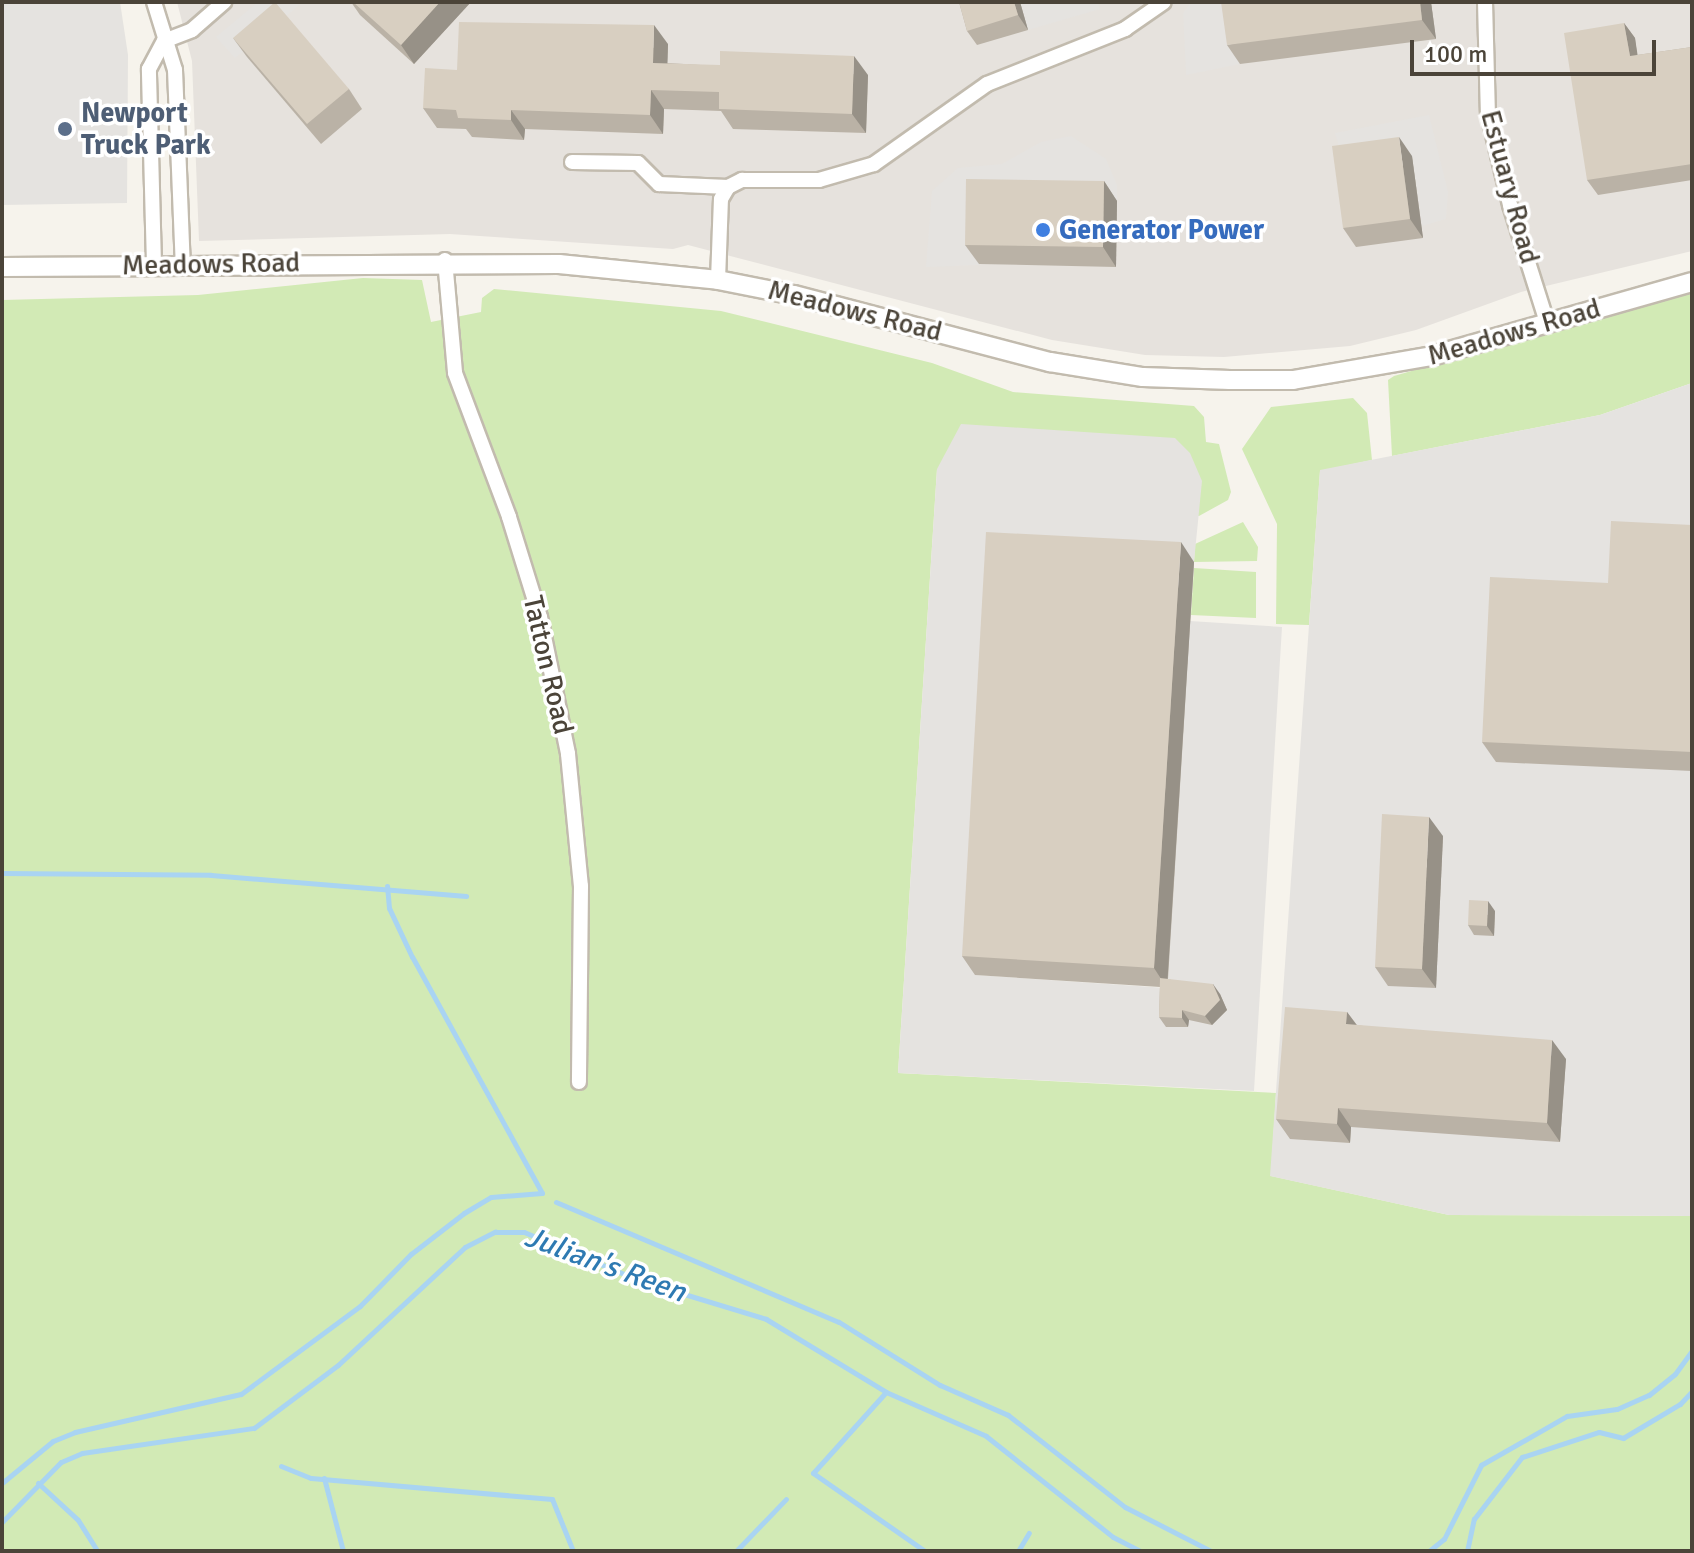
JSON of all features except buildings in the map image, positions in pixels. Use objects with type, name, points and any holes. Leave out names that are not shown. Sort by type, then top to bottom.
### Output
[{"type":"street","points":[[154,2],[175,70],[183,265]]},
{"type":"street","points":[[154,265],[149,69],[164,41],[192,30],[224,2]]},
{"type":"street","points":[[572,162],[638,163],[659,184],[728,187],[742,180],[819,180],[874,164],[987,84],[1125,29],[1164,2]]},
{"type":"street","name":"Estuary Road","points":[[1485,2],[1488,114],[1510,205],[1547,322]]},
{"type":"street","points":[[718,280],[721,199],[728,187]]},
{"type":"street","name":"Meadows Road","points":[[2,267],[445,260],[559,264],[718,280],[886,317],[1050,362],[1143,377],[1293,380],[1432,356],[1692,282]]},
{"type":"street","name":"Tatton Road","points":[[445,260],[455,373],[509,517],[540,617],[568,754],[581,886],[579,1082]]},
{"type":"shaded area","name":"Newport Truck Park","points":[[2,2],[120,2],[128,55],[127,203],[2,205]]},
{"type":"shaded area","points":[[177,2],[1692,2],[1692,251],[1521,292],[1416,330],[1350,346],[1224,357],[1145,355],[1052,340],[688,245],[673,249],[450,234],[199,241],[192,61]]},
{"type":"shaded area","points":[[258,2],[303,2],[235,58],[216,37]]},
{"type":"shaded area","points":[[1020,2],[1098,2],[1100,9],[1028,30]]},
{"type":"shaded area","points":[[1191,2],[1231,2],[1240,64],[1186,75],[1183,13]]},
{"type":"shaded area","points":[[1429,115],[1448,192],[1446,219],[1422,226],[1412,156],[1345,165],[1335,133]]},
{"type":"shaded area","points":[[1071,136],[1106,159],[1117,185],[1117,201],[980,199],[979,265],[926,267],[932,191],[958,168],[1002,164],[1041,142]]},
{"type":"shaded area","points":[[1692,383],[1692,1216],[1449,1215],[1270,1176],[1320,470],[1600,415]]},
{"type":"shaded area","points":[[961,424],[1175,438],[1190,453],[1202,481],[1194,562],[976,975],[1167,988],[1190,621],[1282,627],[1254,1091],[898,1073],[937,469]]},
{"type":"green space","points":[[363,278],[422,280],[431,322],[481,312],[482,298],[494,289],[721,311],[932,363],[1013,392],[1194,406],[1204,417],[1206,442],[1219,444],[1231,492],[1228,500],[1199,516],[937,469],[898,1073],[1276,1093],[1271,1176],[1449,1215],[1692,1216],[1692,1551],[2,1551],[2,300],[198,295]]},
{"type":"green space","points":[[1692,290],[1692,383],[1600,415],[1392,456],[1388,380],[1394,376]]},
{"type":"green space","points":[[1353,398],[1367,413],[1372,460],[1320,471],[1309,625],[1276,624],[1277,524],[1242,449],[1271,407]]},
{"type":"green space","points":[[1243,522],[1258,547],[1257,561],[1194,562],[1195,544]]},
{"type":"green space","points":[[1194,568],[1256,572],[1256,618],[1191,615]]},
{"type":"waterway","points":[[2,873],[211,875],[466,896]]},
{"type":"waterway","points":[[2,1483],[53,1441],[75,1432],[241,1394],[360,1306],[411,1254],[464,1213],[491,1197],[542,1193],[412,957],[389,908],[387,886]]},
{"type":"waterway","points":[[556,1202],[839,1322],[940,1385],[1008,1415],[1125,1507],[1211,1551]]},
{"type":"waterway","name":"Julian's Reen","points":[[2,1522],[61,1462],[82,1453],[254,1428],[338,1365],[465,1247],[495,1232],[524,1232],[638,1280],[766,1319],[886,1392],[986,1436],[1113,1537],[1140,1551]]},
{"type":"waterway","points":[[1429,1551],[1444,1539],[1481,1465],[1567,1416],[1617,1409],[1649,1395],[1675,1374],[1692,1351]]},
{"type":"waterway","name":"Julian's Reen","points":[[1467,1551],[1474,1519],[1522,1457],[1599,1432],[1623,1438],[1680,1404],[1692,1391]]},
{"type":"waterway","points":[[886,1392],[813,1473],[925,1551]]},
{"type":"waterway","points":[[281,1466],[311,1478],[552,1499],[573,1551]]},
{"type":"waterway","points":[[324,1478],[343,1551]]},
{"type":"waterway","points":[[38,1483],[78,1520],[97,1551]]},
{"type":"waterway","points":[[736,1551],[786,1499]]},
{"type":"waterway","points":[[1018,1551],[1029,1533]]},
{"type":"place","name":"Newport Truck Park","points":[[65,129]]},
{"type":"place","name":"Generator Power","points":[[1043,230]]}]
